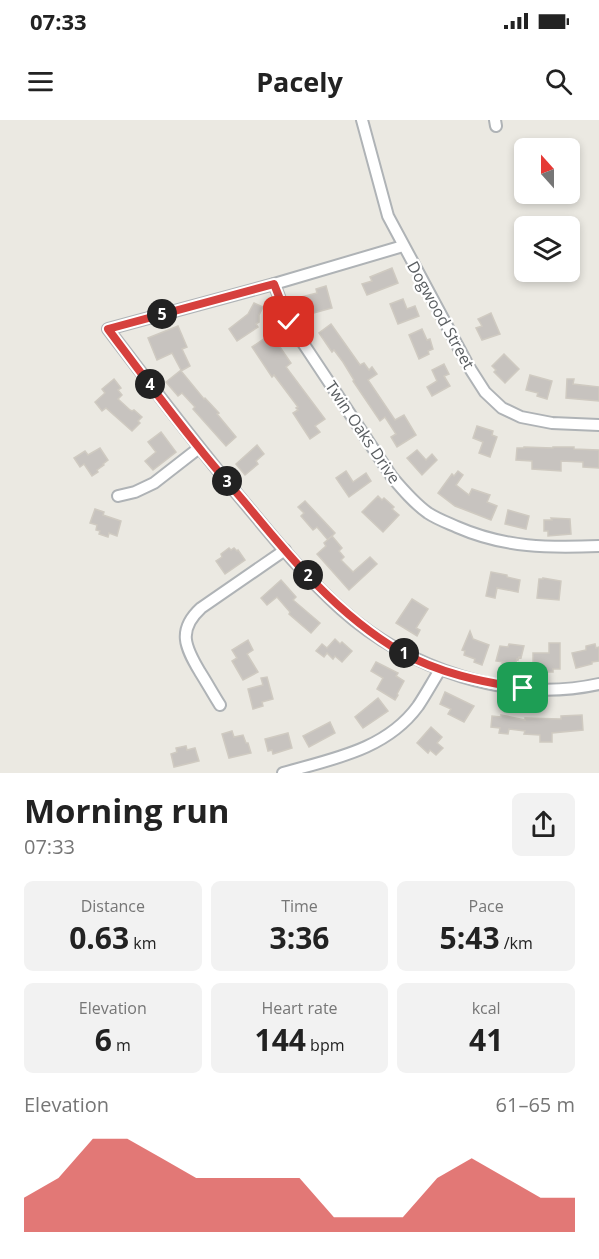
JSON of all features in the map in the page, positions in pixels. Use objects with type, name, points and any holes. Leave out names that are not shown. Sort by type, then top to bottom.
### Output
[{"type":"street","name":"Dogwood Street","points":[[362,120],[385,207],[403,246],[477,381],[492,400],[511,414],[534,421],[599,425]]},
{"type":"street","points":[[403,246],[108,329],[199,448],[285,550],[335,603],[358,623],[401,651],[440,670],[496,684],[523,688],[552,690],[599,684]]},
{"type":"street","name":"Twin Oaks Drive","points":[[274,284],[289,322],[392,477],[419,506],[429,514],[468,532],[516,545],[551,548],[599,546]]},
{"type":"street","points":[[118,496],[135,492],[154,483],[199,448]]},
{"type":"street","points":[[220,705],[187,649],[186,633],[190,619],[201,608],[285,550]]},
{"type":"street","points":[[283,773],[350,754],[383,739],[410,715],[440,670]]},
{"type":"building","points":[[392,268],[398,283],[367,295],[362,284],[372,281],[370,277]]},
{"type":"building","points":[[326,286],[332,308],[306,315],[301,297],[317,293],[316,289]]},
{"type":"building","points":[[403,299],[407,309],[415,306],[419,316],[398,324],[390,304]]},
{"type":"building","points":[[254,303],[263,307],[259,315],[259,322],[256,324],[258,327],[237,341],[229,329],[248,314]]},
{"type":"building","points":[[491,313],[500,334],[482,340],[476,328],[482,326],[478,319]]},
{"type":"building","points":[[331,324],[360,365],[364,363],[369,370],[372,367],[377,374],[368,380],[395,420],[404,415],[416,435],[397,447],[391,437],[396,434],[385,417],[380,421],[343,362],[334,350],[332,352],[319,333]]},
{"type":"building","points":[[178,326],[187,347],[182,349],[190,366],[181,371],[219,413],[217,414],[236,437],[226,446],[182,393],[178,396],[166,382],[181,370],[172,353],[157,360],[148,338]]},
{"type":"building","points":[[422,329],[427,340],[430,339],[433,349],[419,359],[409,335]]},
{"type":"building","points":[[271,334],[291,363],[286,367],[325,419],[315,426],[320,432],[310,439],[293,413],[298,410],[296,408],[298,407],[274,375],[272,377],[252,347]]},
{"type":"building","points":[[504,354],[519,369],[505,383],[494,372],[496,370],[492,366]]},
{"type":"building","points":[[444,364],[449,374],[444,376],[450,386],[432,396],[427,387],[437,381],[432,370]]},
{"type":"building","points":[[530,375],[552,381],[547,399],[537,396],[538,393],[526,390]]},
{"type":"building","points":[[114,379],[121,388],[118,390],[122,395],[118,399],[142,417],[138,421],[140,423],[132,431],[106,408],[102,411],[95,402],[105,393],[102,389]]},
{"type":"building","points":[[567,379],[574,379],[573,384],[599,387],[599,401],[566,398]]},
{"type":"building","points":[[477,426],[493,431],[492,435],[497,437],[490,457],[479,453],[483,442],[473,438]]},
{"type":"building","points":[[161,432],[176,452],[153,470],[145,461],[156,452],[148,442]]},
{"type":"building","points":[[257,445],[264,454],[256,461],[258,464],[245,475],[236,464]]},
{"type":"building","points":[[574,447],[574,449],[599,450],[599,468],[583,467],[583,462],[561,461],[561,471],[532,469],[532,461],[516,460],[517,448]]},
{"type":"building","points":[[100,448],[108,460],[92,476],[84,464],[80,467],[74,458],[85,451],[88,455]]},
{"type":"building","points":[[417,450],[426,460],[432,454],[437,460],[422,475],[407,458]]},
{"type":"building","points":[[346,471],[353,482],[366,473],[371,481],[349,497],[336,478]]},
{"type":"building","points":[[458,471],[463,475],[456,485],[469,495],[472,489],[490,495],[487,502],[497,506],[491,520],[455,506],[438,493],[452,474],[454,476]]},
{"type":"building","points":[[378,496],[394,507],[392,509],[399,515],[383,532],[362,512]]},
{"type":"building","points":[[305,501],[335,533],[328,540],[317,527],[313,530],[301,516],[304,513],[298,507]]},
{"type":"building","points":[[95,509],[104,512],[103,515],[121,521],[117,536],[109,533],[108,537],[99,534],[100,531],[96,530],[97,525],[90,523]]},
{"type":"building","points":[[508,510],[529,516],[526,529],[505,524]]},
{"type":"building","points":[[551,518],[570,519],[571,534],[548,536],[548,531],[544,531],[544,520],[552,520]]},
{"type":"building","points":[[332,536],[342,548],[339,551],[344,557],[341,560],[353,572],[370,557],[377,564],[349,590],[317,554]]},
{"type":"building","points":[[229,548],[238,550],[245,560],[225,574],[216,561]]},
{"type":"building","points":[[491,572],[520,580],[518,592],[497,588],[495,598],[486,596]]},
{"type":"building","points":[[539,579],[561,581],[559,600],[537,598]]},
{"type":"building","points":[[281,580],[296,597],[293,600],[320,623],[311,633],[289,614],[290,612],[277,597],[267,605],[261,598]]},
{"type":"building","points":[[412,599],[428,609],[416,628],[420,630],[417,636],[396,623]]},
{"type":"building","points":[[470,631],[473,639],[489,645],[482,665],[474,662],[475,659],[464,655],[465,651],[462,650]]},
{"type":"building","points":[[335,639],[352,651],[342,662],[335,656],[333,659],[327,653],[324,657],[316,651],[322,644],[327,648]]},
{"type":"building","points":[[248,640],[253,650],[247,654],[258,672],[243,680],[232,661],[237,658],[232,650]]},
{"type":"building","points":[[549,643],[560,643],[560,669],[553,669],[553,672],[542,672],[542,669],[533,669],[533,653],[549,653]]},
{"type":"building","points":[[509,644],[524,646],[521,658],[517,659],[515,665],[496,661],[500,646],[508,647]]},
{"type":"building","points":[[595,644],[596,648],[599,647],[599,661],[576,668],[572,653],[586,650],[586,646]]},
{"type":"building","points":[[376,662],[398,673],[396,676],[404,681],[395,700],[377,689],[383,678],[371,671]]},
{"type":"building","points":[[267,677],[273,699],[262,702],[263,706],[253,709],[248,689],[263,685],[261,678]]},
{"type":"building","points":[[445,692],[474,706],[464,722],[448,714],[451,709],[440,704]]},
{"type":"building","points":[[378,698],[388,711],[363,728],[355,717]]},
{"type":"building","points":[[501,715],[525,720],[525,718],[561,719],[561,716],[582,715],[583,730],[552,733],[552,742],[540,742],[540,735],[524,734],[525,731],[509,729],[508,734],[499,733],[500,728],[491,727],[492,716],[501,717]]},
{"type":"building","points":[[330,722],[335,733],[309,747],[303,736]]},
{"type":"building","points":[[431,727],[442,737],[437,743],[443,748],[436,755],[430,750],[428,753],[417,743]]},
{"type":"building","points":[[232,731],[234,737],[243,735],[251,753],[229,758],[222,734]]},
{"type":"building","points":[[288,733],[292,748],[273,754],[272,750],[268,751],[265,739]]},
{"type":"building","points":[[186,746],[187,750],[195,748],[199,761],[174,767],[171,754],[177,752],[176,748]]},
{"type":"route","points":[[289,322],[274,284],[108,329],[199,448],[285,550],[341,609],[401,651],[440,670],[475,680],[523,688]]}]
